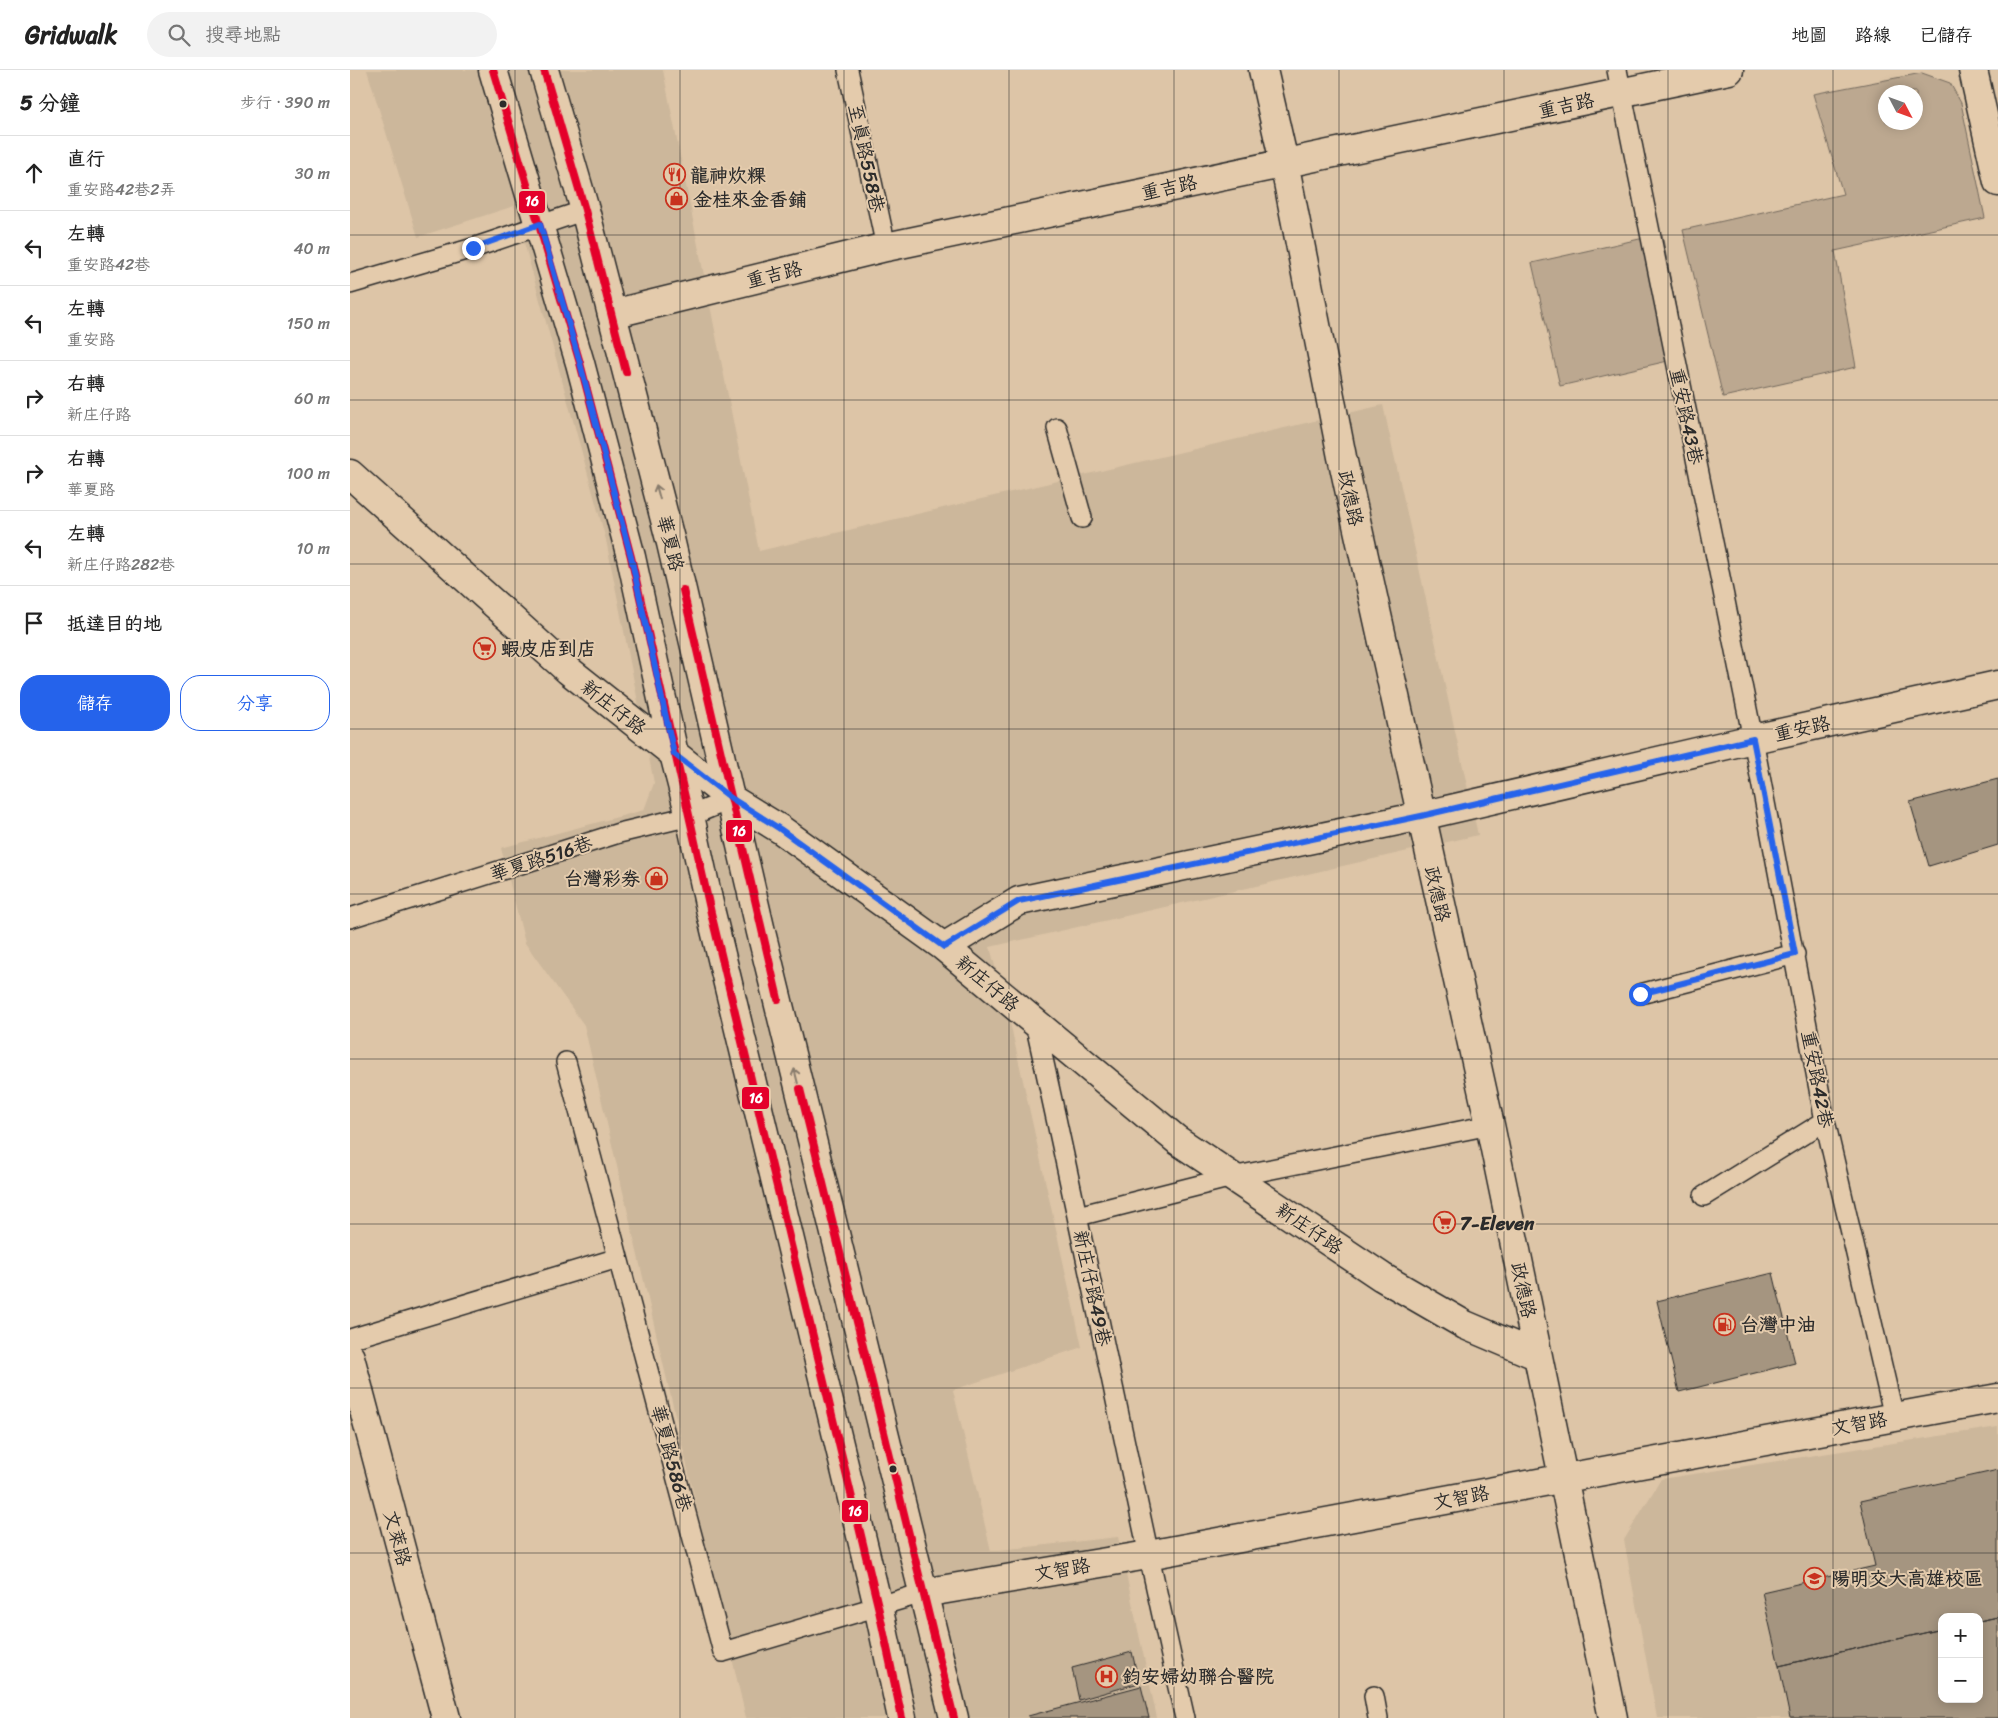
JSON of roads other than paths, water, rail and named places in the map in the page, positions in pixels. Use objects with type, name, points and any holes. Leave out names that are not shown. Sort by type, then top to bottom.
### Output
[{"type":"street","points":[[493,70],[580,363],[631,557],[713,922],[878,1606],[902,1718]]},
{"type":"street","name":"華夏路","points":[[544,70],[585,210],[676,562],[761,932],[954,1718]]},
{"type":"street","name":"政德路","points":[[1263,70],[1284,162],[1342,457],[1490,1126],[1613,1718]]},
{"type":"street","name":"重吉路","points":[[612,314],[886,247],[1284,162],[1619,82],[1729,70]]},
{"type":"street","points":[[1973,70],[1998,182]]},
{"type":"street","name":"新庄仔路","points":[[350,474],[568,670],[731,798],[780,829],[944,947],[1177,1140],[1382,1277],[1465,1325],[1538,1356]]},
{"type":"street","name":"重安路","points":[[944,947],[1019,901],[1421,816],[1753,739],[1998,685]]},
{"type":"street","name":"文萊路","points":[[350,1357],[446,1718]]},
{"type":"street","name":"文智路","points":[[923,1593],[1148,1555],[1998,1398]]},
{"type":"lane","name":"至真路558巷","points":[[848,70],[886,247]]},
{"type":"lane","name":"重安路43巷","points":[[1619,82],[1753,739]]},
{"type":"lane","points":[[350,284],[473,248],[585,210]]},
{"type":"lane","points":[[1057,428],[1082,518]]},
{"type":"lane","name":"重安路42巷","points":[[1753,739],[1825,1121],[1894,1417]]},
{"type":"lane","name":"華夏路516巷","points":[[350,918],[619,833],[690,816],[731,798]]},
{"type":"lane","points":[[1640,994],[1795,954]]},
{"type":"lane","name":"新庄仔路49巷","points":[[1035,1023],[1078,1216],[1148,1555],[1185,1718]]},
{"type":"lane","name":"華夏路586巷","points":[[566,1062],[723,1652],[923,1593]]},
{"type":"lane","points":[[1704,1196],[1825,1121]]},
{"type":"lane","points":[[1078,1216],[1232,1177],[1490,1126]]},
{"type":"lane","points":[[350,1339],[618,1258]]},
{"type":"lane","points":[[1374,1696],[1378,1718]]},
{"type":"place","name":"龍神炊粿","points":[[674,175]]},
{"type":"place","name":"金桂來金香鋪","points":[[677,199]]},
{"type":"place","name":"蝦皮店到店","points":[[485,648]]},
{"type":"place","name":"台灣彩券","points":[[656,878]]},
{"type":"place","name":"7-Eleven","points":[[1444,1223]]},
{"type":"place","name":"台灣中油","points":[[1724,1324]]},
{"type":"place","name":"陽明交大高雄校區","points":[[1815,1578]]},
{"type":"place","name":"鈞安婦幼聯合醫院","points":[[1106,1676]]}]
